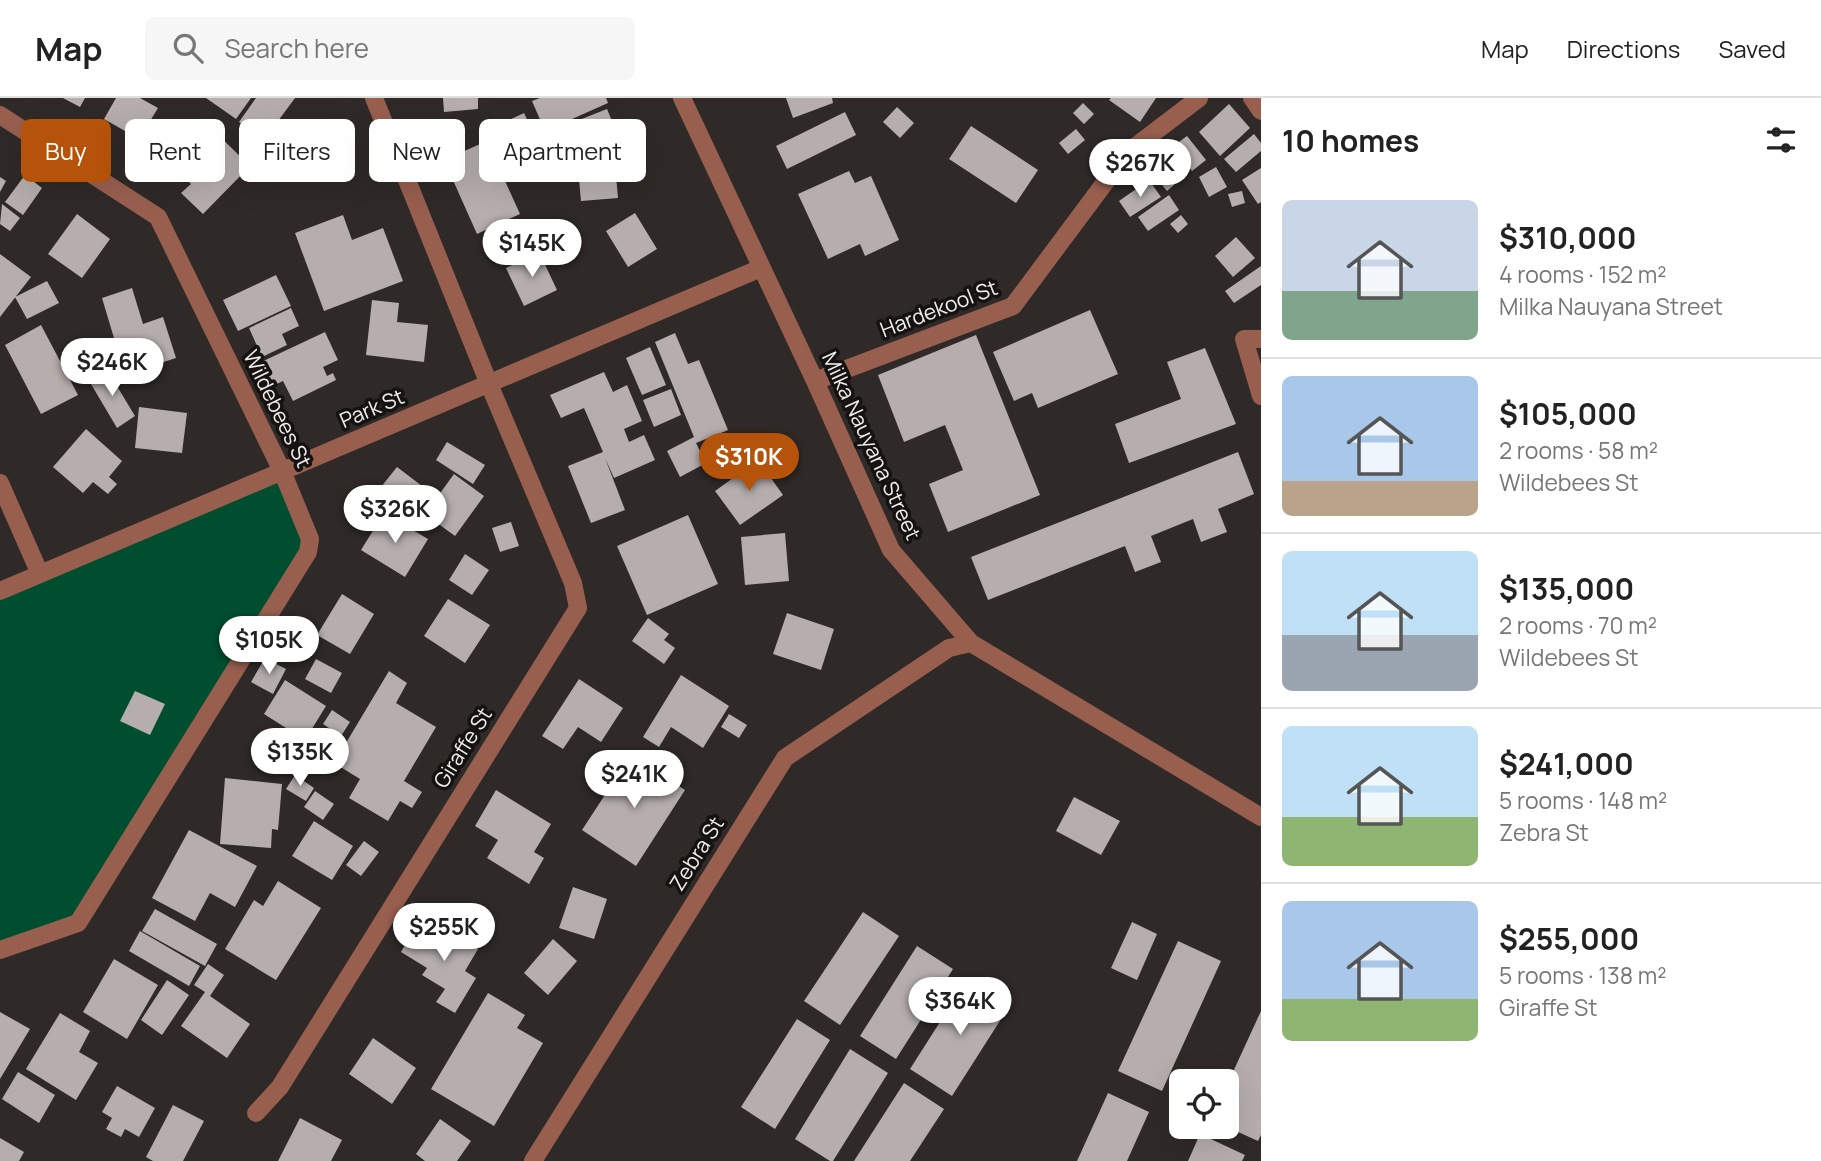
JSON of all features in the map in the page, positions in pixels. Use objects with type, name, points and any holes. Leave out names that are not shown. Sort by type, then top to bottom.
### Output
[{"type":"street","points":[[374,98],[489,384]]},
{"type":"street","name":"Milka Nauyana Street","points":[[682,98],[891,550],[971,643],[1261,817]]},
{"type":"street","name":"Hardekool St","points":[[815,381],[1013,306],[1127,153],[1199,98]]},
{"type":"street","points":[[1252,98],[1261,111]]},
{"type":"street","name":"Wildebees St","points":[[0,115],[158,217],[282,471],[310,539],[308,552],[78,923],[0,950]]},
{"type":"street","name":"Park St","points":[[0,591],[761,268]]},
{"type":"street","points":[[1261,339],[1244,339],[1261,396]]},
{"type":"street","name":"Giraffe St","points":[[256,1113],[280,1087],[578,608],[573,583],[489,384]]},
{"type":"street","points":[[0,483],[40,574]]},
{"type":"street","name":"Zebra St","points":[[533,1161],[785,758],[949,648],[971,643]]},
{"type":"green space","points":[[282,471],[310,539],[78,923],[0,950],[0,591]]},
{"type":"building","points":[[63,98],[85,98],[80,107]]},
{"type":"building","points":[[116,98],[140,98],[158,108],[151,119],[125,119],[125,131],[111,123],[111,119],[104,119]]},
{"type":"building","points":[[206,98],[251,98],[236,119]]},
{"type":"building","points":[[256,98],[295,98],[280,119],[241,119]]},
{"type":"building","points":[[443,98],[478,98],[478,109],[444,112]]},
{"type":"building","points":[[540,98],[606,98],[608,103],[572,119],[540,119],[532,101]]},
{"type":"building","points":[[786,98],[832,98],[833,103],[793,118]]},
{"type":"building","points":[[1156,98],[1140,122],[1109,100]]},
{"type":"building","points":[[1083,103],[1094,114],[1084,124],[1073,113]]},
{"type":"building","points":[[1229,104],[1250,128],[1220,156],[1199,132]]},
{"type":"building","points":[[897,107],[914,123],[900,138],[883,122]]},
{"type":"building","points":[[607,109],[611,119],[582,119]]},
{"type":"building","points":[[845,112],[856,135],[787,169],[776,146]]},
{"type":"building","points":[[524,113],[527,119],[511,119]]},
{"type":"building","points":[[971,126],[1038,170],[1016,203],[949,159]]},
{"type":"building","points":[[1076,129],[1085,140],[1068,154],[1059,143]]},
{"type":"building","points":[[1254,134],[1261,143],[1261,151],[1236,172],[1224,159]]},
{"type":"building","points":[[1187,136],[1206,160],[1192,171],[1172,147]]},
{"type":"building","points":[[225,142],[239,155],[239,177],[203,214],[181,193],[191,184],[189,182],[225,182]]},
{"type":"building","points":[[479,145],[479,182],[506,182],[520,214],[477,234],[454,182],[465,182],[465,151]]},
{"type":"building","points":[[1159,149],[1182,178],[1167,191],[1143,162]]},
{"type":"building","points":[[1216,167],[1227,187],[1209,197],[1199,177]]},
{"type":"building","points":[[1261,168],[1261,202],[1258,204],[1242,180]]},
{"type":"building","points":[[849,171],[855,183],[871,176],[899,240],[865,256],[860,244],[828,259],[798,194]]},
{"type":"building","points":[[0,177],[6,181],[0,192]]},
{"type":"building","points":[[21,180],[34,182],[42,188],[23,215],[5,202]]},
{"type":"building","points":[[1149,180],[1161,197],[1130,217],[1119,201]]},
{"type":"building","points":[[579,182],[617,182],[618,198],[581,201]]},
{"type":"building","points":[[1242,191],[1245,203],[1232,207],[1228,194]]},
{"type":"building","points":[[1169,195],[1179,210],[1148,231],[1138,217]]},
{"type":"building","points":[[2,204],[20,218],[10,231],[0,224]]},
{"type":"building","points":[[635,213],[657,249],[628,267],[606,231]]},
{"type":"building","points":[[77,214],[110,239],[82,278],[48,254]]},
{"type":"building","points":[[343,215],[352,240],[383,228],[403,281],[324,311],[295,233]]},
{"type":"building","points":[[1181,215],[1188,224],[1178,233],[1170,224]]},
{"type":"building","points":[[1236,237],[1255,258],[1233,277],[1215,256]]},
{"type":"building","points":[[539,252],[557,290],[524,306],[506,268]]},
{"type":"building","points":[[0,254],[31,277],[0,317]]},
{"type":"building","points":[[1261,266],[1261,285],[1234,303],[1225,291]]},
{"type":"building","points":[[276,275],[291,306],[238,331],[223,300]]},
{"type":"building","points":[[47,281],[59,303],[27,319],[15,297]]},
{"type":"building","points":[[132,288],[143,324],[163,317],[176,358],[114,378],[102,341],[114,338],[102,298]]},
{"type":"building","points":[[372,300],[399,303],[397,322],[428,325],[424,362],[366,355]]},
{"type":"building","points":[[291,308],[299,326],[282,334],[287,345],[262,357],[249,328]]},
{"type":"building","points":[[1090,310],[1118,374],[1038,408],[1032,393],[1014,401],[993,352]]},
{"type":"building","points":[[41,325],[78,395],[41,414],[5,345]]},
{"type":"building","points":[[325,332],[338,360],[323,367],[327,376],[333,373],[336,380],[293,401],[283,381],[268,388],[257,364]]},
{"type":"building","points":[[675,333],[688,364],[699,360],[728,430],[696,443],[706,463],[680,477],[667,451],[694,437],[655,342]]},
{"type":"building","points":[[976,335],[1040,495],[948,532],[929,484],[963,470],[945,425],[904,442],[878,375]]},
{"type":"building","points":[[650,347],[666,385],[642,395],[626,358]]},
{"type":"building","points":[[1205,348],[1236,424],[1129,463],[1115,424],[1181,399],[1167,362]]},
{"type":"building","points":[[106,368],[135,416],[117,428],[88,379]]},
{"type":"building","points":[[604,372],[613,392],[627,385],[642,421],[624,429],[629,442],[644,435],[655,460],[614,478],[605,458],[625,510],[591,523],[568,466],[603,452],[584,408],[561,418],[550,395]]},
{"type":"building","points":[[671,389],[681,415],[654,427],[643,400]]},
{"type":"building","points":[[139,407],[187,413],[182,453],[135,448]]},
{"type":"building","points":[[86,429],[122,461],[109,477],[117,484],[108,494],[93,482],[83,493],[53,467]]},
{"type":"building","points":[[447,442],[485,465],[473,484],[436,460]]},
{"type":"building","points":[[1238,452],[1254,494],[1218,509],[1227,532],[1201,542],[1193,519],[1151,536],[1161,562],[1135,572],[1125,546],[988,600],[971,557]]},
{"type":"building","points":[[758,460],[783,495],[740,525],[715,491]]},
{"type":"building","points":[[397,467],[430,492],[414,513],[381,487]]},
{"type":"building","points":[[454,474],[484,496],[455,536],[425,514]]},
{"type":"building","points":[[384,513],[428,539],[405,577],[361,550]]},
{"type":"building","points":[[688,515],[718,584],[647,615],[617,546]]},
{"type":"building","points":[[511,522],[519,546],[500,552],[492,528]]},
{"type":"building","points":[[785,533],[789,581],[745,585],[741,537]]},
{"type":"building","points":[[465,554],[489,570],[472,595],[449,580]]},
{"type":"building","points":[[342,594],[374,614],[350,654],[317,635]]},
{"type":"building","points":[[448,599],[490,625],[465,663],[424,636]]},
{"type":"building","points":[[787,613],[834,629],[821,670],[773,654]]},
{"type":"building","points":[[648,618],[669,634],[664,640],[675,648],[664,664],[632,641]]},
{"type":"building","points":[[265,658],[286,669],[273,694],[251,682]]},
{"type":"building","points":[[316,659],[342,673],[331,693],[305,679]]},
{"type":"building","points":[[389,671],[407,683],[396,703],[436,727],[404,781],[422,792],[412,808],[400,801],[388,821],[349,798],[360,779],[334,763]]},
{"type":"building","points":[[681,675],[729,706],[703,748],[671,727],[659,747],[643,737]]},
{"type":"building","points":[[579,679],[623,708],[601,742],[578,727],[563,749],[542,736]]},
{"type":"building","points":[[285,680],[326,706],[305,740],[264,714]]},
{"type":"building","points":[[135,691],[165,704],[150,735],[120,721]]},
{"type":"building","points":[[332,710],[350,722],[341,736],[323,724]]},
{"type":"building","points":[[729,714],[747,725],[739,738],[721,727]]},
{"type":"building","points":[[631,755],[685,790],[636,866],[582,830]]},
{"type":"building","points":[[295,775],[314,788],[306,801],[286,789]]},
{"type":"building","points":[[225,778],[282,784],[278,830],[272,829],[271,848],[220,844]]},
{"type":"building","points":[[496,790],[551,824],[534,852],[544,858],[529,884],[487,858],[498,840],[475,826]]},
{"type":"building","points":[[315,791],[334,804],[323,820],[304,807]]},
{"type":"building","points":[[1074,797],[1120,821],[1101,855],[1056,831]]},
{"type":"building","points":[[314,821],[353,846],[332,880],[292,856]]},
{"type":"building","points":[[189,830],[257,866],[235,907],[210,893],[195,921],[152,898]]},
{"type":"building","points":[[364,841],[379,852],[361,876],[346,865]]},
{"type":"building","points":[[278,881],[321,908],[276,980],[225,949],[254,900],[263,906]]},
{"type":"building","points":[[573,887],[607,899],[594,939],[559,928]]},
{"type":"building","points":[[155,909],[217,944],[205,966],[142,931]]},
{"type":"building","points":[[863,912],[899,936],[840,1025],[804,1001]]},
{"type":"building","points":[[1132,922],[1157,934],[1137,980],[1111,968]]},
{"type":"building","points":[[435,923],[478,949],[465,971],[476,978],[455,1013],[436,1002],[445,989],[422,975],[427,968],[401,952],[413,931],[426,938]]},
{"type":"building","points":[[140,931],[200,966],[189,986],[129,951]]},
{"type":"building","points":[[553,939],[577,961],[548,995],[524,973]]},
{"type":"building","points":[[1178,941],[1221,961],[1172,1069],[1169,1069],[1162,1091],[1118,1071]]},
{"type":"building","points":[[917,946],[953,969],[896,1059],[860,1036]]},
{"type":"building","points":[[114,959],[158,985],[127,1039],[83,1012]]},
{"type":"building","points":[[208,964],[224,975],[210,996],[250,1024],[227,1058],[181,1026],[205,992],[194,985]]},
{"type":"building","points":[[968,978],[1010,1005],[952,1096],[910,1069]]},
{"type":"building","points":[[167,980],[189,995],[162,1035],[141,1020]]},
{"type":"building","points":[[488,993],[525,1015],[517,1028],[543,1043],[494,1126],[431,1089]]},
{"type":"building","points":[[1261,1011],[1261,1135],[1258,1141],[1239,1132],[1239,1069],[1234,1069]]},
{"type":"building","points":[[0,1012],[30,1029],[0,1079]]},
{"type":"building","points":[[60,1013],[90,1031],[79,1052],[98,1063],[76,1100],[26,1069]]},
{"type":"building","points":[[797,1019],[830,1040],[775,1129],[741,1107]]},
{"type":"building","points":[[373,1038],[416,1068],[392,1104],[349,1074]]},
{"type":"building","points":[[850,1049],[888,1073],[833,1161],[830,1161],[795,1139]]},
{"type":"building","points":[[18,1072],[55,1095],[39,1123],[2,1099]]},
{"type":"building","points":[[904,1083],[944,1109],[910,1161],[854,1161]]},
{"type":"building","points":[[117,1086],[155,1108],[139,1137],[125,1129],[121,1137],[106,1129],[112,1118],[102,1112]]},
{"type":"building","points":[[1108,1093],[1149,1112],[1127,1161],[1077,1161]]},
{"type":"building","points":[[173,1105],[204,1121],[183,1161],[153,1161],[146,1157]]},
{"type":"building","points":[[300,1118],[342,1140],[331,1161],[278,1161]]},
{"type":"building","points":[[440,1119],[471,1141],[457,1161],[425,1161],[416,1154]]},
{"type":"building","points":[[0,1138],[24,1152],[19,1161],[0,1161]]},
{"type":"building","points":[[1198,1139],[1211,1139],[1245,1155],[1242,1161],[1188,1161]]}]
